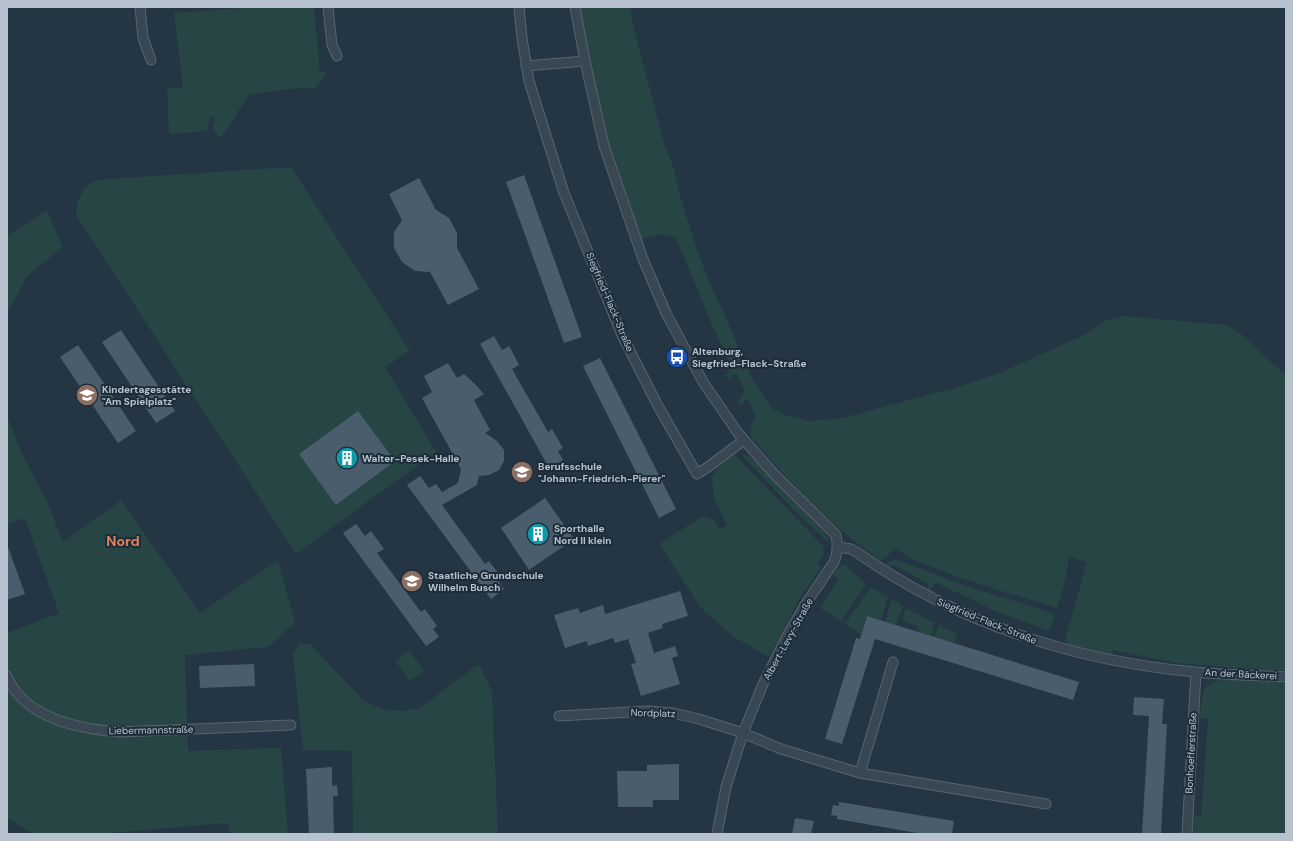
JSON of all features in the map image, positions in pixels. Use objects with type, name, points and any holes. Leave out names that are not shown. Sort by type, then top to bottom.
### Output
[{"type":"street","points":[[140,7],[143,38],[151,60]]},
{"type":"street","points":[[328,7],[332,45],[337,56]]},
{"type":"street","name":"Siegfried-Flack-Straße","points":[[519,7],[526,66],[534,100],[564,193],[622,335],[658,406],[697,474],[744,440]]},
{"type":"street","points":[[575,7],[585,61],[604,146],[646,265],[666,313],[703,382],[744,440],[785,485],[836,535],[838,547]]},
{"type":"street","points":[[526,66],[585,61]]},
{"type":"street","name":"Siegfried-Flack-Straße","points":[[838,547],[851,549],[900,581],[957,611],[1057,648],[1098,658],[1196,672]]},
{"type":"street","name":"Albert-Levy-Straße","points":[[717,834],[726,787],[743,733],[774,661],[805,605],[834,562],[838,547]]},
{"type":"street","points":[[860,773],[893,662]]},
{"type":"street","name":"An der Bäckerei","points":[[1196,672],[1286,677]]},
{"type":"street","name":"Bonhoefferstraße","points":[[1187,834],[1196,672]]},
{"type":"street","name":"Liebermannstraße","points":[[7,676],[15,692],[44,714],[69,724],[98,730],[142,731],[290,725]]},
{"type":"street","name":"Nordplatz","points":[[559,716],[648,711],[673,713],[691,716],[743,733]]},
{"type":"street","points":[[743,733],[780,749],[860,773],[1046,804]]},
{"type":"green space","points":[[242,7],[314,7],[320,72],[328,71],[315,88],[288,89],[253,94],[250,93],[221,138],[213,130],[215,117],[210,117],[207,131],[169,134],[167,88],[183,88],[174,13]]},
{"type":"green space","points":[[575,7],[631,7],[632,22],[663,139],[674,169],[681,199],[698,253],[754,382],[771,407],[781,414],[808,421],[842,418],[954,388],[1000,373],[1086,334],[1107,320],[1125,316],[1227,325],[1247,338],[1271,363],[1286,373],[1286,671],[1177,663],[1113,650],[1111,656],[1069,646],[1065,640],[1087,562],[1069,557],[1066,573],[1067,575],[1057,608],[963,579],[907,557],[896,548],[881,561],[863,548],[811,503],[750,436],[751,426],[756,416],[747,398],[741,406],[738,401],[745,391],[737,375],[734,374],[729,381],[726,376],[731,365],[711,323],[676,237],[661,234],[637,240],[604,146]]},
{"type":"green space","points":[[291,167],[410,351],[385,367],[436,452],[296,554],[76,215],[78,201],[82,192],[85,188],[96,181]]},
{"type":"green space","points":[[47,211],[63,247],[27,276],[7,314],[7,236]]},
{"type":"green space","points":[[7,416],[21,451],[48,504],[63,542],[121,500],[200,613],[278,560],[295,623],[268,647],[185,655],[188,751],[281,748],[288,834],[230,834],[228,823],[97,834],[33,834],[7,818],[7,633],[59,613],[25,518],[7,524]]},
{"type":"green space","points":[[741,454],[747,455],[755,460],[823,531],[830,544],[794,510]]},
{"type":"green space","points":[[735,455],[823,546],[824,553],[818,564],[822,567],[801,596],[769,657],[734,637],[701,608],[661,547],[662,542],[703,516],[715,522],[720,530],[727,525],[714,499],[712,477],[722,464]]},
{"type":"green space","points":[[892,560],[900,561],[966,586],[1055,614],[1049,631],[993,610],[935,582],[930,591],[927,589],[928,584],[895,565],[888,566],[885,564]]},
{"type":"green space","points":[[844,564],[866,584],[841,621],[820,608],[839,579],[832,574]]},
{"type":"green space","points":[[871,587],[888,597],[881,620],[867,616],[861,635],[845,624]]},
{"type":"green space","points":[[892,599],[903,606],[896,625],[885,621]]},
{"type":"green space","points":[[906,608],[935,623],[931,636],[916,631],[917,626],[902,621]]},
{"type":"green space","points":[[939,625],[957,634],[954,643],[934,637]]},
{"type":"green space","points":[[299,644],[310,644],[364,701],[386,710],[403,711],[420,708],[477,665],[480,666],[492,692],[498,834],[353,834],[352,751],[303,750],[293,655]]},
{"type":"green space","points":[[409,650],[424,671],[410,681],[395,661]]},
{"type":"green space","points":[[1235,678],[1286,681],[1286,834],[1193,834],[1194,816],[1201,817],[1208,719],[1200,718],[1203,692],[1210,684]]},
{"type":"building","points":[[524,175],[582,337],[564,343],[506,182]]},
{"type":"building","points":[[419,178],[436,210],[449,218],[457,233],[457,248],[479,289],[448,305],[430,272],[415,271],[402,262],[394,248],[394,232],[402,220],[389,194]]},
{"type":"building","points":[[121,330],[175,411],[156,423],[102,342]]},
{"type":"building","points":[[494,336],[502,350],[509,346],[519,365],[512,369],[548,432],[552,429],[563,448],[558,451],[563,460],[549,468],[480,344]]},
{"type":"building","points":[[78,345],[136,431],[118,443],[60,357]]},
{"type":"building","points":[[600,358],[676,509],[659,518],[583,366]]},
{"type":"building","points":[[448,363],[457,378],[464,374],[484,394],[474,400],[490,430],[485,433],[497,441],[504,450],[504,461],[499,470],[489,475],[479,476],[477,485],[442,505],[485,564],[489,561],[502,578],[498,581],[504,589],[491,599],[407,485],[420,476],[429,488],[436,484],[442,492],[458,483],[461,469],[422,398],[432,392],[424,376]]},
{"type":"building","name":"Walter-Pesek-Halle","points":[[358,411],[395,461],[336,505],[299,454]]},
{"type":"building","name":"Sporthalle Nord II klein","points":[[545,498],[574,539],[529,570],[501,528]]},
{"type":"building","points":[[356,524],[365,536],[371,531],[384,549],[377,553],[421,612],[425,609],[437,626],[433,629],[439,637],[426,646],[343,533]]},
{"type":"building","points":[[7,547],[25,594],[7,600]]},
{"type":"building","points":[[680,591],[688,616],[662,624],[663,628],[648,633],[654,653],[675,646],[678,656],[672,658],[680,684],[641,696],[631,664],[636,663],[628,639],[615,643],[613,638],[588,646],[587,641],[565,648],[554,615],[578,608],[580,613],[603,605],[605,614]]},
{"type":"building","points":[[867,616],[1079,682],[1073,700],[875,639],[842,744],[825,739],[856,638],[860,639]]},
{"type":"building","points":[[254,664],[255,686],[200,688],[199,666]]},
{"type":"building","points":[[1134,697],[1164,699],[1162,724],[1167,724],[1161,834],[1142,834],[1149,716],[1133,715]]},
{"type":"building","points":[[679,764],[679,800],[653,800],[653,807],[618,807],[617,771],[647,771],[647,765]]},
{"type":"building","points":[[332,767],[332,786],[337,785],[338,796],[333,796],[334,834],[309,834],[306,769]]},
{"type":"building","points":[[839,802],[954,821],[952,834],[923,834],[837,819],[837,816],[831,815],[833,805],[839,806]]},
{"type":"building","points":[[795,818],[814,821],[811,834],[792,834]]},
{"type":"place","name":"Altenburg, Siegfried-Flack-Straße","points":[[677,357]]},
{"type":"place","name":"Kindertagesstätte \"Am Spielplatz\"","points":[[87,395]]},
{"type":"place","name":"Walter-Pesek-Halle","points":[[347,458]]},
{"type":"place","name":"Berufsschule \"Johann-Friedrich-Pierer\"","points":[[522,472]]},
{"type":"place","name":"Sporthalle Nord II klein","points":[[538,534]]},
{"type":"place","name":"Staatliche Grundschule Wilhelm Busch","points":[[412,581]]},
{"type":"district","name":"Nord","points":[[123,541]]}]
